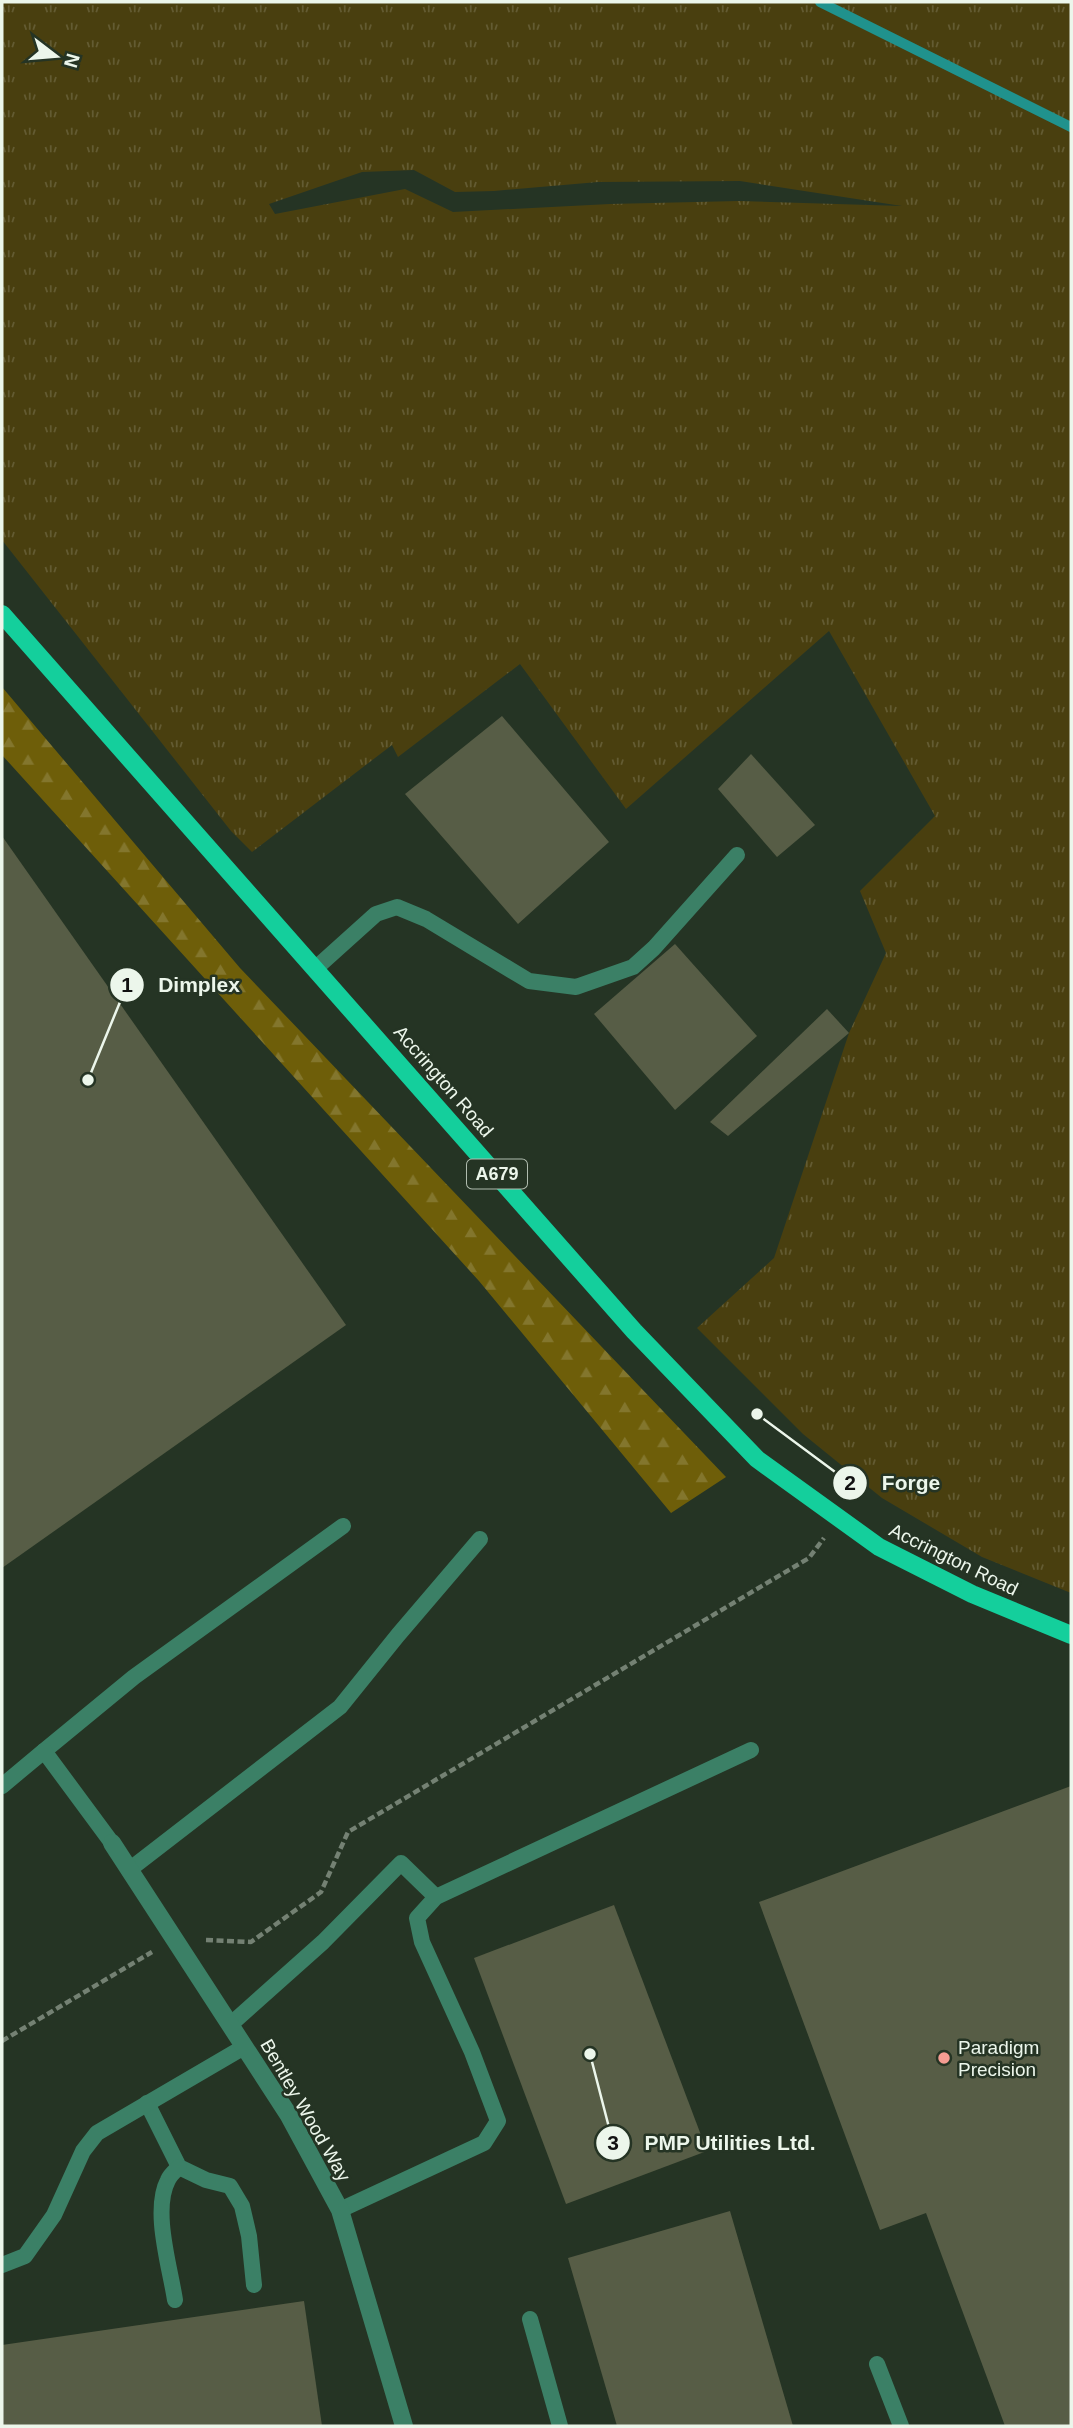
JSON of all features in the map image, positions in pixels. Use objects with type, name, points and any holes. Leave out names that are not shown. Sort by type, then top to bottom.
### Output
[{"type":"main road","name":"Accrington Road","points":[[2,614],[634,1331],[757,1459],[879,1547],[972,1594],[1071,1635]]},
{"type":"street","name":"Bentley Wood Way","points":[[112,1843],[288,2113],[340,2210],[404,2426]]},
{"type":"lane","points":[[316,968],[376,914],[397,907],[426,919],[529,981],[576,987],[633,967],[654,948],[737,855]]},
{"type":"lane","points":[[2,1786],[134,1677],[343,1526]]},
{"type":"lane","points":[[129,1870],[340,1707],[480,1539]]},
{"type":"lane","points":[[340,2210],[484,2143],[498,2121],[472,2052],[422,1942],[416,1918],[436,1897],[751,1750]]},
{"type":"lane","points":[[44,1751],[112,1843]]},
{"type":"lane","points":[[230,2025],[323,1942],[401,1863],[436,1897]]},
{"type":"lane","points":[[2,2266],[25,2256],[54,2215],[83,2151],[97,2133],[244,2047]]},
{"type":"lane","points":[[147,2104],[179,2167],[206,2180],[230,2186],[242,2206],[249,2236],[254,2285]]},
{"type":"lane","points":[[175,2300],[161,2217],[168,2179],[179,2167]]},
{"type":"lane","points":[[530,2319],[560,2426]]},
{"type":"lane","points":[[877,2364],[901,2426]]},
{"type":"path","points":[[2,2041],[174,1939],[251,1942],[321,1892],[348,1832],[809,1558],[839,1517]]},
{"type":"green space","points":[[2,2],[1071,2],[1071,1593],[982,1557],[882,1498],[803,1434],[697,1328],[774,1258],[849,1033],[886,953],[860,891],[935,816],[829,631],[626,809],[520,664],[398,757],[392,745],[252,852],[231,831],[2,540]],"holes":[[[414,170],[455,192],[598,182],[740,181],[902,206],[739,201],[453,212],[405,189],[275,214],[269,204],[362,172]]]},
{"type":"green space","points":[[2,687],[240,968],[726,1477],[671,1513],[479,1281],[2,755]]},
{"type":"building","points":[[502,716],[609,842],[518,924],[405,794]]},
{"type":"building","points":[[751,754],[815,825],[777,857],[718,789]]},
{"type":"building","points":[[2,836],[346,1325],[2,1568]]},
{"type":"building","points":[[675,944],[757,1036],[675,1110],[594,1014]]},
{"type":"building","points":[[827,1009],[849,1033],[728,1136],[710,1122]]},
{"type":"building","name":"Paradigm Precision","points":[[1071,1786],[1071,2426],[1005,2426],[926,2213],[880,2230],[759,1902]]},
{"type":"building","points":[[614,1905],[707,2151],[566,2204],[474,1958]]},
{"type":"building","points":[[730,2211],[793,2426],[617,2426],[568,2258]]},
{"type":"building","points":[[304,2301],[322,2426],[2,2426],[2,2345]]},
{"type":"waterway","points":[[820,2],[1071,127]]},
{"type":"place","name":"Dimplex","points":[[88,1080]]},
{"type":"place","name":"Forge","points":[[757,1414]]},
{"type":"place","name":"PMP Utilities Ltd.","points":[[590,2054]]},
{"type":"place","name":"Paradigm Precision","points":[[944,2058]]}]
